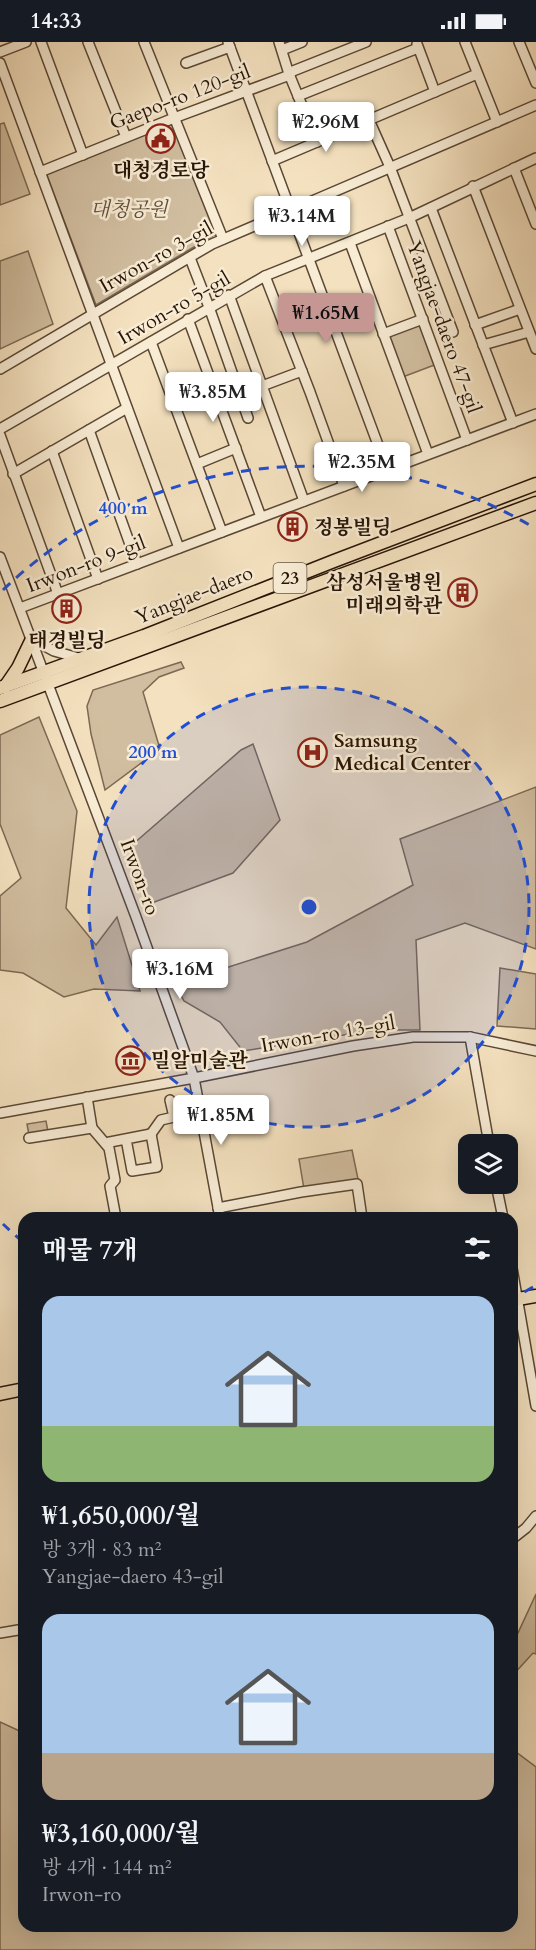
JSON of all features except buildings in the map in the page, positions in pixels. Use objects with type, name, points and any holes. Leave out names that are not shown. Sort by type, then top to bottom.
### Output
[{"type":"main road","name":"Yangjae-daero","points":[[0,701],[82,658],[536,484]]},
{"type":"main road","name":"Yangjae-daero","points":[[2,688],[46,677],[536,503]]},
{"type":"main road","points":[[2,688],[14,675],[32,639]]},
{"type":"main road","points":[[518,1299],[536,1296]]},
{"type":"main road","points":[[0,1394],[18,1390]]},
{"type":"street","points":[[0,52],[26,42]]},
{"type":"street","points":[[41,42],[83,155]]},
{"type":"street","points":[[88,42],[126,137]]},
{"type":"street","points":[[144,42],[223,239]]},
{"type":"street","points":[[302,42],[280,46],[317,142]]},
{"type":"street","name":"Gaepo-ro 120-gil","points":[[40,172],[366,42]]},
{"type":"street","points":[[465,42],[497,122]]},
{"type":"street","points":[[519,42],[536,83]]},
{"type":"street","points":[[186,63],[229,45],[387,470]]},
{"type":"street","points":[[298,96],[417,45],[435,92]]},
{"type":"street","points":[[0,63],[179,548]]},
{"type":"street","points":[[272,161],[477,74]]},
{"type":"street","name":"Irwon-ro 3-gil","points":[[0,369],[223,239],[536,105]]},
{"type":"street","points":[[369,120],[390,167],[453,332]]},
{"type":"street","name":"Irwon-ro 5-gil","points":[[0,429],[229,295],[266,276],[409,218],[536,158]]},
{"type":"street","points":[[514,168],[536,224]]},
{"type":"street","points":[[473,186],[536,349]]},
{"type":"street","points":[[431,208],[513,423]]},
{"type":"street","name":"Yangjae-daero 47-gil","points":[[388,226],[467,440]]},
{"type":"street","points":[[350,243],[428,454]]},
{"type":"street","points":[[190,258],[248,418]]},
{"type":"street","points":[[266,276],[344,486]]},
{"type":"street","points":[[229,295],[304,501]]},
{"type":"street","points":[[475,325],[520,309]]},
{"type":"street","points":[[382,334],[423,319]]},
{"type":"street","points":[[188,320],[261,517]]},
{"type":"street","points":[[483,345],[529,332]]},
{"type":"street","points":[[151,342],[222,531]]},
{"type":"street","points":[[262,386],[302,371]]},
{"type":"street","points":[[13,474],[127,408]]},
{"type":"street","name":"Irwon-ro 9-gil","points":[[20,608],[536,414]]},
{"type":"street","points":[[88,430],[137,564]]},
{"type":"street","points":[[0,435],[58,594]]},
{"type":"street","points":[[197,464],[236,448]]},
{"type":"street","points":[[52,451],[98,579]]},
{"type":"street","name":"Irwon-ro","points":[[0,556],[194,1078],[219,1212]]},
{"type":"street","points":[[32,639],[54,651],[82,658]]},
{"type":"street","name":"Irwon-ro 13-gil","points":[[0,1113],[353,1046],[413,1037],[470,1037],[536,1052]]},
{"type":"street","points":[[470,1037],[487,1134]]},
{"type":"street","points":[[87,1097],[92,1128],[110,1148],[115,1179],[110,1186],[115,1212]]},
{"type":"street","points":[[105,1143],[151,1134],[161,1120],[174,1117],[170,1100]]},
{"type":"street","points":[[30,1138],[92,1128]]},
{"type":"street","points":[[126,1139],[132,1172],[157,1167],[151,1134]]},
{"type":"street","points":[[223,1212],[301,1192],[357,1184],[361,1212]]},
{"type":"street","points":[[498,1194],[501,1212]]},
{"type":"street","points":[[518,1319],[536,1406]]},
{"type":"street","points":[[518,1534],[536,1516]]},
{"type":"street","points":[[0,1633],[18,1630]]},
{"type":"green space","name":"대청공원","points":[[172,122],[216,234],[96,305],[46,173]]},
{"type":"green space","points":[[4,123],[30,194],[0,205],[0,124]]},
{"type":"green space","points":[[28,251],[53,324],[0,349],[0,261]]},
{"type":"green space","points":[[422,321],[437,364],[400,378],[384,334]]},
{"type":"green space","points":[[181,662],[184,668],[159,677],[143,692],[160,749],[105,790],[91,734],[87,706],[93,690]]},
{"type":"green space","points":[[39,717],[77,811],[66,908],[96,945],[117,917],[140,991],[94,989],[64,997],[23,973],[0,970],[0,896],[21,878],[0,824],[0,735]]},
{"type":"green space","points":[[253,744],[280,820],[233,873],[149,904],[132,845],[241,750]]},
{"type":"green space","points":[[536,787],[536,949],[465,923],[416,940],[420,1030],[375,1030],[243,1051],[220,1022],[184,1001],[175,984],[307,942],[413,885],[400,839]]},
{"type":"green space","points":[[500,968],[536,974],[536,1029],[497,1026]]},
{"type":"green space","points":[[46,1121],[48,1132],[29,1135],[27,1124]]},
{"type":"green space","points":[[352,1150],[358,1179],[304,1189],[299,1159]]},
{"type":"green space","points":[[536,1594],[536,1654],[533,1653],[518,1669],[518,1633]]},
{"type":"green space","points":[[0,1722],[18,1730],[18,1932],[518,1932],[518,1754],[536,1767],[536,1950],[0,1950]]},
{"type":"place","name":"대청경로당","points":[[161,139]]},
{"type":"place","name":"정봉빌딩","points":[[293,527]]},
{"type":"place","name":"삼성서울병원 미래의학관","points":[[463,593]]},
{"type":"place","name":"태경빌딩","points":[[67,609]]},
{"type":"place","name":"Samsung Medical Center","points":[[313,752]]},
{"type":"place","name":"밀알미술관","points":[[130,1060]]}]
